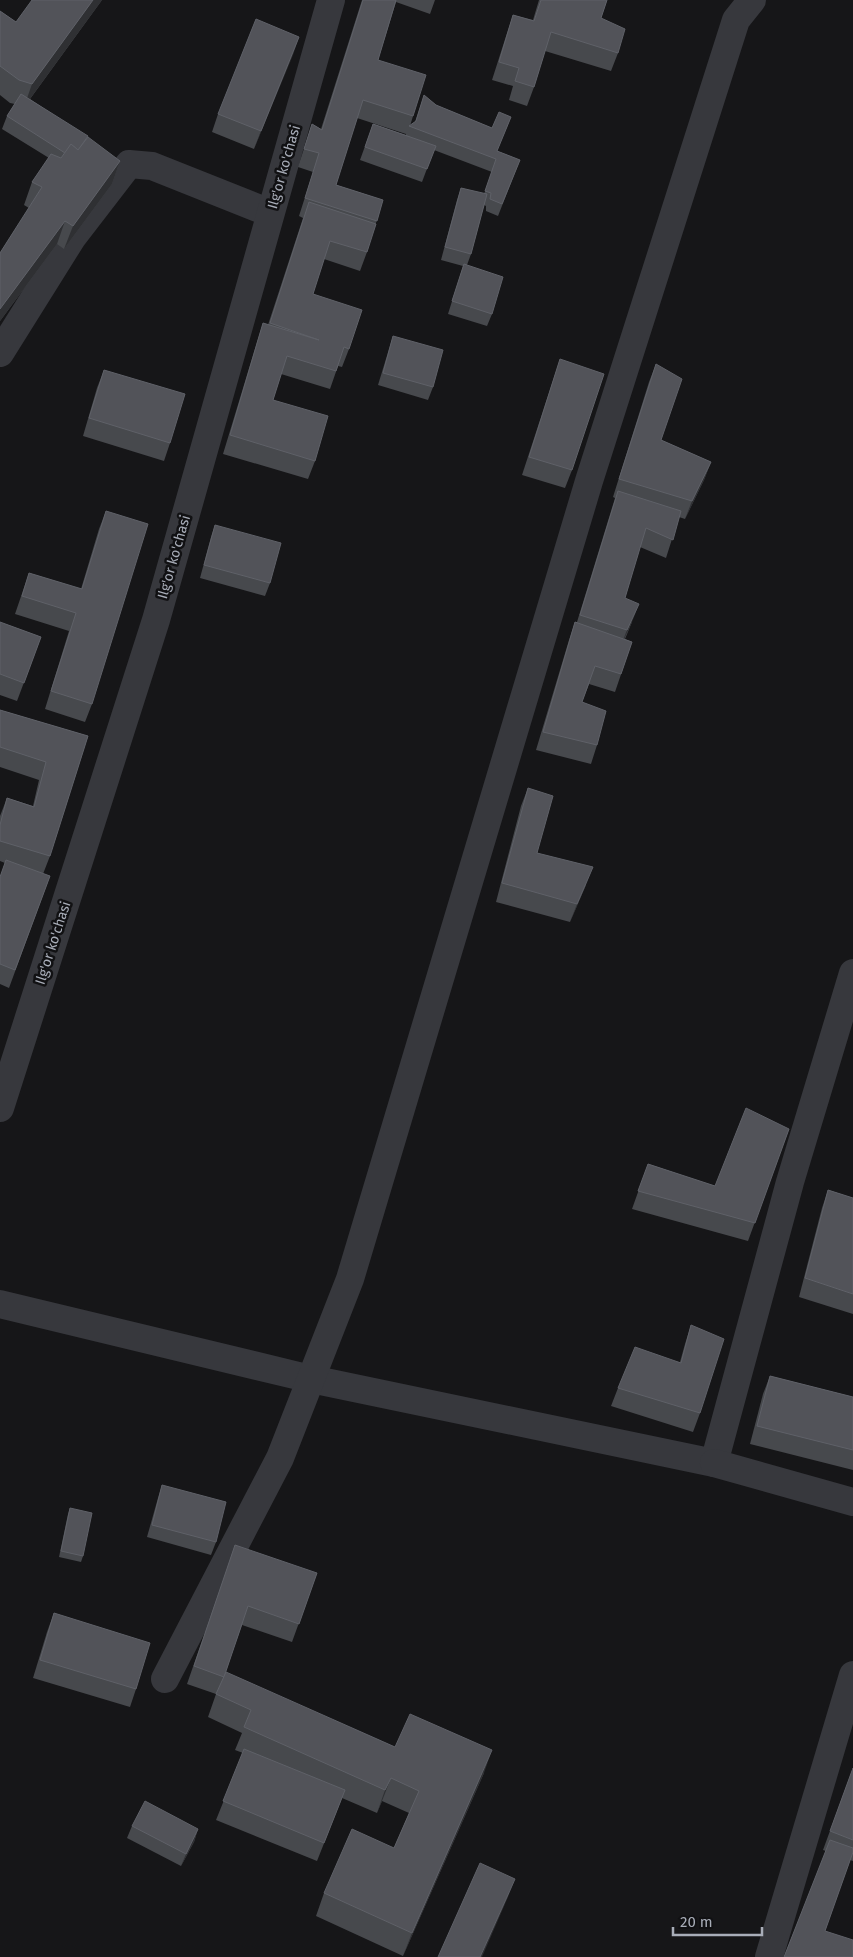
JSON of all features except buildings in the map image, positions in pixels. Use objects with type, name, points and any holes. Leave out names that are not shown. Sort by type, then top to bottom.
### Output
[{"type":"street","name":"Ilg'or ko'chasi","points":[[0,1108],[156,620],[331,0]]},
{"type":"street","points":[[165,1679],[280,1458],[350,1279],[589,481],[736,20],[752,0]]},
{"type":"street","points":[[0,353],[72,238],[129,164],[152,166],[270,213]]},
{"type":"street","points":[[714,1463],[790,1182],[853,973]]},
{"type":"street","points":[[0,1304],[311,1379],[714,1463],[853,1502]]},
{"type":"street","points":[[769,1957],[853,1675]]}]
